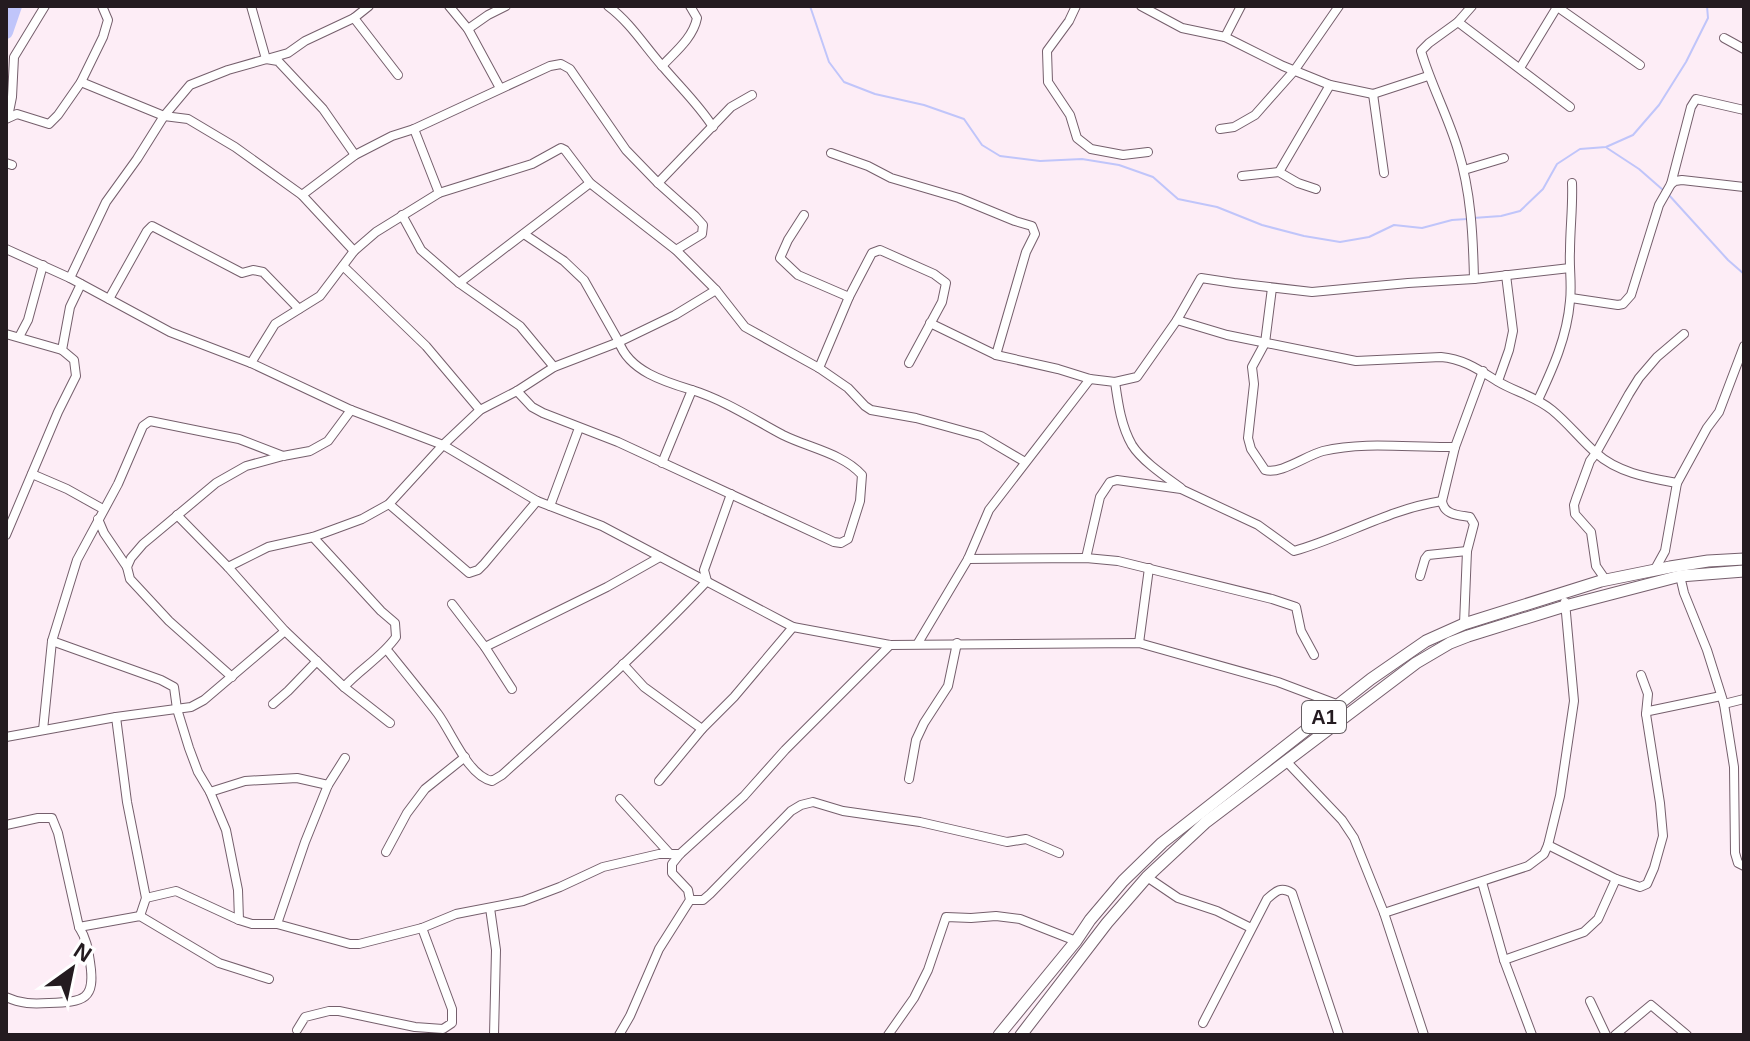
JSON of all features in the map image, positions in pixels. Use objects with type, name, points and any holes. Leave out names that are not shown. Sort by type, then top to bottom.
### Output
[{"type":"highway","name":"A1","points":[[999,1035],[1123,881],[1162,843],[1426,641],[1464,624],[1601,581],[1708,561],[1744,559]]},
{"type":"highway","name":"A1","points":[[1021,1035],[1107,923],[1147,877],[1206,822],[1416,663],[1468,636],[1565,606],[1680,576],[1744,571]]},
{"type":"street","points":[[7,118],[12,97],[14,57],[45,6]]},
{"type":"street","points":[[7,118],[17,114],[49,124],[58,115],[81,82],[103,37],[108,20],[102,6]]},
{"type":"street","points":[[251,6],[266,59]]},
{"type":"street","points":[[70,278],[106,202],[164,116],[190,85],[228,70],[288,53],[305,41],[354,18],[369,6]]},
{"type":"street","points":[[449,6],[468,29],[500,88]]},
{"type":"street","points":[[468,29],[506,6]]},
{"type":"street","points":[[608,6],[636,33],[703,111],[713,127]]},
{"type":"street","points":[[662,66],[695,27],[697,18],[690,6]]},
{"type":"street","points":[[1076,6],[1047,51],[1048,82],[1070,115],[1077,138],[1091,149],[1123,155],[1148,152]]},
{"type":"street","points":[[1141,6],[1182,28],[1225,37],[1330,85],[1373,94],[1428,76]]},
{"type":"street","points":[[1225,37],[1241,6]]},
{"type":"street","points":[[1220,129],[1234,127],[1255,115],[1294,71],[1339,6]]},
{"type":"street","points":[[1472,6],[1458,22],[1421,51],[1464,170],[1473,228],[1474,279]]},
{"type":"street","points":[[1520,68],[1557,6],[1640,65]]},
{"type":"street","points":[[1164,20],[1165,10]]},
{"type":"street","points":[[354,18],[398,75]]},
{"type":"street","points":[[1458,22],[1570,107]]},
{"type":"street","points":[[1724,38],[1744,49]]},
{"type":"street","points":[[266,59],[278,61],[323,109],[355,155]]},
{"type":"street","points":[[302,195],[355,155],[392,136],[414,129],[550,66],[561,64],[570,69],[626,150],[703,225],[702,234],[676,250]]},
{"type":"street","points":[[81,82],[164,116],[188,119],[235,147],[302,195],[354,251]]},
{"type":"street","points":[[1279,172],[1330,85]]},
{"type":"street","points":[[1373,94],[1384,173]]},
{"type":"street","points":[[658,183],[731,107],[752,95]]},
{"type":"street","points":[[1571,298],[1618,305],[1623,304],[1633,290],[1696,99],[1744,110]]},
{"type":"street","points":[[414,129],[439,193]]},
{"type":"street","points":[[251,363],[275,324],[320,296],[354,251],[376,232],[439,193],[532,164],[561,148],[590,183],[676,250],[716,290],[745,327],[819,368],[848,388],[871,410],[916,418],[981,436],[1025,462]]},
{"type":"street","points":[[831,153],[891,178],[959,198],[1032,226],[1035,234],[1026,252],[996,355]]},
{"type":"street","points":[[1464,170],[1504,158]]},
{"type":"street","points":[[1242,176],[1279,172],[1316,189]]},
{"type":"street","points":[[1669,187],[1677,180],[1744,187]]},
{"type":"street","points":[[459,283],[590,183]]},
{"type":"street","points":[[1538,400],[1561,347],[1571,298],[1572,183]]},
{"type":"street","points":[[402,215],[421,250],[459,283],[520,326],[554,367]]},
{"type":"street","points":[[804,215],[780,258],[798,275],[849,297]]},
{"type":"street","points":[[109,299],[152,226],[242,273],[253,270],[263,272],[299,309]]},
{"type":"street","points":[[517,391],[532,407],[618,442],[834,542],[841,543],[848,539],[860,501],[862,475],[839,458],[786,436],[712,396],[658,379],[636,365],[622,352],[584,280],[564,261],[524,234]]},
{"type":"street","points":[[6,249],[70,278],[170,332],[251,363],[351,410],[443,445],[537,501],[602,526],[793,627],[890,645],[1139,643],[1278,682],[1339,705]]},
{"type":"street","points":[[819,368],[849,297],[872,253],[880,250],[934,274],[946,283],[942,302],[909,363]]},
{"type":"street","points":[[19,337],[28,320],[43,265]]},
{"type":"street","points":[[343,266],[426,346],[480,410]]},
{"type":"street","points":[[930,323],[996,355],[1090,379],[1115,382],[1137,377],[1177,320],[1201,278],[1312,292],[1570,268]]},
{"type":"street","points":[[1498,381],[1513,331],[1506,275]]},
{"type":"street","points":[[62,350],[70,307],[81,284]]},
{"type":"street","points":[[1272,288],[1265,343],[1252,367],[1254,384],[1248,438],[1251,449],[1267,472],[1334,449],[1366,446],[1455,447]]},
{"type":"street","points":[[228,567],[268,547],[313,537],[362,519],[389,504],[480,410],[554,367],[619,342],[675,315],[716,290]]},
{"type":"street","points":[[1177,320],[1227,335],[1356,361],[1455,358],[1538,400],[1596,453],[1635,474],[1677,483]]},
{"type":"street","points":[[6,334],[62,350],[74,360],[76,376],[6,535]]},
{"type":"street","points":[[1601,581],[1605,579],[1596,566],[1591,532],[1575,514],[1576,499],[1590,461],[1639,378],[1657,357],[1684,334]]},
{"type":"street","points":[[1654,571],[1665,551],[1677,483],[1719,412],[1744,346]]},
{"type":"street","points":[[1464,624],[1467,551],[1474,524],[1472,519],[1449,513],[1442,501],[1455,447],[1483,371]]},
{"type":"street","points":[[918,643],[968,559],[989,510],[1090,379]]},
{"type":"street","points":[[1115,382],[1121,417],[1133,446],[1158,471],[1181,489],[1258,525],[1294,551],[1378,518],[1442,501]]},
{"type":"street","points":[[662,463],[692,390]]},
{"type":"street","points":[[127,567],[143,544],[216,483],[246,466],[310,451],[328,441],[351,410]]},
{"type":"street","points":[[43,730],[52,641],[77,560],[118,484],[143,426],[150,421],[239,439],[283,456]]},
{"type":"street","points":[[550,506],[579,428]]},
{"type":"street","points":[[32,474],[103,509]]},
{"type":"street","points":[[1086,558],[1100,497],[1110,482],[1117,480],[1181,489]]},
{"type":"street","points":[[707,581],[704,570],[731,494]]},
{"type":"street","points":[[389,504],[469,573],[484,564],[537,501]]},
{"type":"street","points":[[177,515],[285,631],[344,687],[390,723]]},
{"type":"street","points":[[98,519],[127,567],[130,579],[169,621],[232,677]]},
{"type":"street","points":[[313,537],[395,623],[396,637],[387,650],[356,673],[344,687]]},
{"type":"street","points":[[1420,576],[1428,555],[1467,551]]},
{"type":"street","points":[[485,647],[607,587],[660,557]]},
{"type":"street","points":[[968,559],[1086,558],[1118,561],[1291,604],[1298,611],[1301,631],[1314,655]]},
{"type":"street","points":[[1139,643],[1149,568]]},
{"type":"street","points":[[1680,576],[1722,700],[1734,767],[1735,853],[1738,863],[1744,866]]},
{"type":"street","points":[[387,650],[441,718],[465,757],[483,779],[492,781],[560,724],[707,581]]},
{"type":"street","points":[[1384,913],[1528,866],[1544,854],[1560,796],[1574,701],[1564,593]]},
{"type":"street","points":[[452,604],[512,689]]},
{"type":"street","points":[[659,781],[793,627]]},
{"type":"street","points":[[6,737],[191,707],[204,700],[285,631]]},
{"type":"street","points":[[52,641],[174,687],[177,709],[198,772],[226,830],[238,890],[239,920]]},
{"type":"street","points":[[909,779],[916,740],[948,686],[957,643]]},
{"type":"street","points":[[619,1035],[659,949],[690,900],[688,890],[672,873],[675,854],[744,796],[785,750],[890,645]]},
{"type":"street","points":[[273,704],[317,661]]},
{"type":"street","points":[[623,664],[644,687],[702,729]]},
{"type":"street","points":[[1548,845],[1616,879],[1640,887],[1647,884],[1663,836],[1646,714],[1648,694],[1641,675]]},
{"type":"street","points":[[1646,714],[1684,703],[1744,699]]},
{"type":"street","points":[[116,717],[127,802],[146,898],[140,916]]},
{"type":"street","points":[[386,852],[407,813],[425,789],[465,757]]},
{"type":"street","points":[[277,924],[328,785],[345,758]]},
{"type":"street","points":[[1287,762],[1342,820],[1354,838],[1384,913],[1420,1034]]},
{"type":"street","points":[[210,792],[245,781],[297,778],[328,785]]},
{"type":"street","points":[[620,799],[675,854]]},
{"type":"street","points":[[690,900],[703,900],[791,811],[813,802],[843,811],[920,822],[1007,842],[1026,839],[1059,853]]},
{"type":"street","points":[[6,825],[52,818],[79,927],[86,939],[93,979],[91,991],[82,1000],[17,1003],[6,997]]},
{"type":"street","points":[[146,898],[176,891],[252,924],[277,924],[359,944],[422,928],[456,914],[523,901],[603,867],[659,854],[675,854]]},
{"type":"street","points":[[1147,877],[1178,898],[1217,911],[1251,928]]},
{"type":"street","points":[[1504,960],[1584,932],[1598,919],[1616,879]]},
{"type":"street","points":[[1482,882],[1504,960],[1532,1035]]},
{"type":"street","points":[[1203,1023],[1267,899],[1277,890],[1286,889],[1292,893],[1339,1035]]},
{"type":"street","points":[[490,908],[496,950],[494,1035]]},
{"type":"street","points":[[79,927],[140,916],[219,963],[269,979]]},
{"type":"street","points":[[888,1035],[914,998],[928,970],[946,917],[1020,919],[1076,941]]},
{"type":"street","points":[[297,1030],[305,1017],[329,1011],[415,1027],[443,1029],[452,1023],[452,1009],[422,928]]},
{"type":"street","points":[[1590,1001],[1606,1035]]},
{"type":"street","points":[[1615,1035],[1651,1005],[1687,1035]]},
{"type":"waterway","points":[[6,32],[15,6]]},
{"type":"waterway","points":[[810,6],[829,62],[844,82],[964,119],[982,145],[1000,156],[1040,161],[1082,159],[1119,165],[1153,177],[1178,199],[1217,207],[1262,225],[1340,242],[1369,237],[1394,225],[1422,228],[1467,219]]},
{"type":"waterway","points":[[1473,218],[1520,211],[1543,189],[1557,164],[1580,149],[1606,147],[1633,135],[1659,105],[1686,62],[1708,18],[1707,6]]},
{"type":"waterway","points":[[1607,148],[1663,190]]},
{"type":"waterway","points":[[1668,194],[1744,274]]}]
